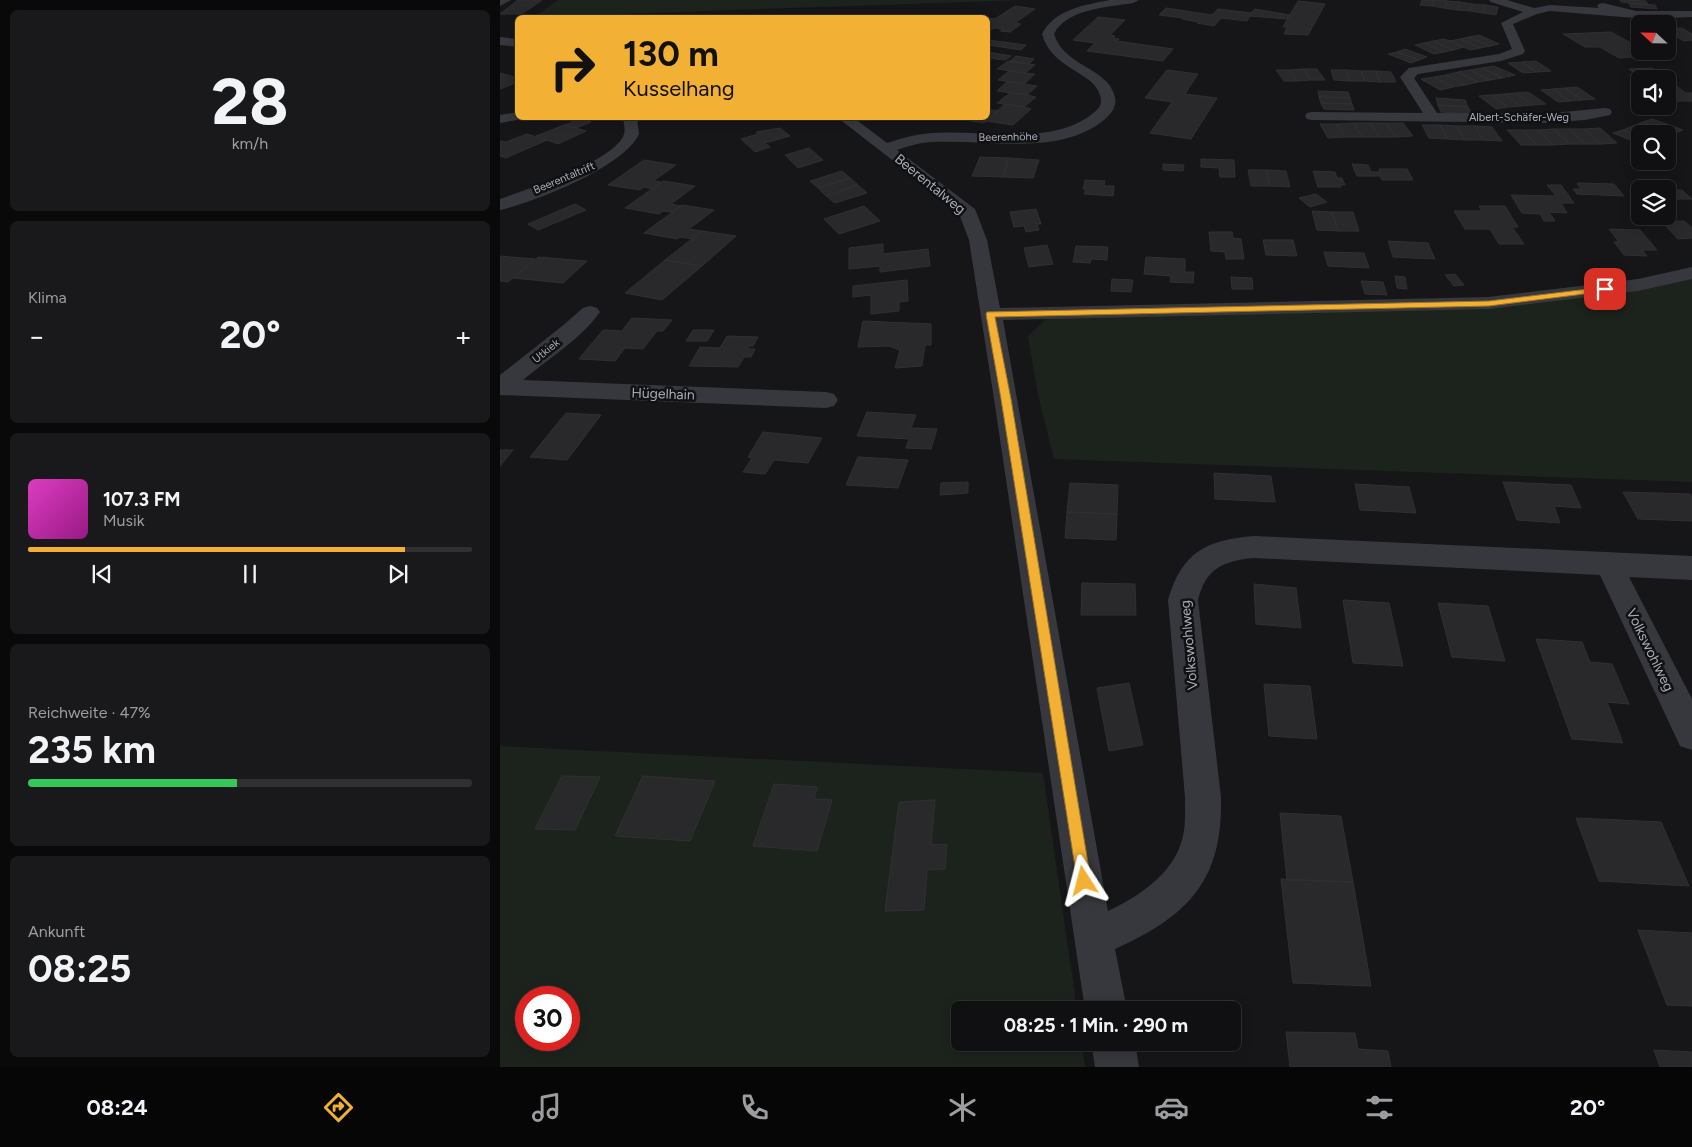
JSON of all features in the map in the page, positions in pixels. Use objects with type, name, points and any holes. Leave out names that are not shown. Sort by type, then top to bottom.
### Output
[{"type":"street","points":[[500,3],[505,0]]},
{"type":"street","name":"Beerenhöhe","points":[[886,148],[914,139],[934,137],[1002,139],[1038,137],[1068,132],[1096,119],[1108,104],[1107,94],[1099,83],[1061,57],[1050,45],[1049,35],[1053,25],[1078,10],[1100,4],[1133,0]]},
{"type":"street","points":[[1495,0],[1534,10]]},
{"type":"street","points":[[1591,0],[1620,14]]},
{"type":"street","points":[[1433,116],[1407,77],[1414,71],[1501,57],[1519,51],[1518,43],[1510,34],[1507,23],[1534,10],[1550,8],[1640,17],[1692,14]]},
{"type":"street","points":[[500,41],[515,43]]},
{"type":"street","name":"Albert-Schäfer-Weg","points":[[1312,116],[1533,118],[1588,116],[1605,112]]},
{"type":"street","points":[[500,118],[515,116]]},
{"type":"street","name":"Beerentaltrift","points":[[500,205],[586,170],[612,156],[632,135],[630,120]]},
{"type":"street","name":"Beerentalweg","points":[[848,120],[966,209],[978,240],[1008,409],[1104,1001]]},
{"type":"street","points":[[990,314],[1489,303],[1638,285],[1692,273]]},
{"type":"street","name":"Utkiek","points":[[500,387],[569,332],[590,312]]},
{"type":"street","name":"Hügelhain","points":[[500,387],[826,400]]},
{"type":"street","name":"Volkswohlweg","points":[[1093,938],[1150,910],[1165,897],[1182,880],[1201,840],[1204,820],[1183,600],[1190,576],[1207,560],[1229,550],[1254,546],[1692,568]]},
{"type":"street","name":"Volkswohlweg","points":[[1609,565],[1692,734]]},
{"type":"street","points":[[1114,1051],[1117,1067]]},
{"type":"shaded area","points":[[558,0],[1024,0],[592,15],[537,15]]},
{"type":"shaded area","points":[[1692,273],[1692,482],[1054,459],[1038,395],[1028,336],[1053,313],[1419,305]]},
{"type":"shaded area","points":[[500,746],[1043,773],[1076,1001],[951,1001],[951,1051],[1083,1051],[1085,1067],[500,1067]]},
{"type":"building","points":[[518,0],[542,0],[522,14],[500,14]]},
{"type":"building","points":[[1422,0],[1435,0],[1432,6],[1420,5]]},
{"type":"building","points":[[1435,0],[1448,1],[1444,8],[1432,6]]},
{"type":"building","points":[[1620,0],[1646,1],[1648,5],[1621,2]]},
{"type":"building","points":[[1298,1],[1325,4],[1308,35],[1284,34],[1287,27],[1283,27]]},
{"type":"building","points":[[1448,1],[1460,2],[1457,10],[1444,8]]},
{"type":"building","points":[[1460,2],[1473,4],[1470,11],[1457,10]]},
{"type":"building","points":[[1629,3],[1655,5],[1657,9],[1631,7]]},
{"type":"building","points":[[1473,4],[1485,5],[1483,13],[1470,11]]},
{"type":"building","points":[[1485,5],[1498,7],[1496,15],[1483,13]]},
{"type":"building","points":[[1015,6],[1035,9],[1015,23],[1021,24],[1010,32],[1000,31],[1003,29],[995,28],[990,30],[990,18],[995,19]]},
{"type":"building","points":[[1166,8],[1212,15],[1218,9],[1251,13],[1255,9],[1290,15],[1287,19],[1250,16],[1247,21],[1221,18],[1214,26],[1183,18],[1159,15]]},
{"type":"building","points":[[1098,17],[1125,20],[1110,35],[1115,36],[1113,38],[1119,39],[1117,41],[1173,49],[1163,61],[1087,51],[1095,43],[1073,40]]},
{"type":"building","points":[[1676,28],[1682,28],[1692,34],[1692,40],[1684,41],[1676,36]]},
{"type":"building","points":[[1611,32],[1631,43],[1631,57],[1619,58],[1600,47],[1585,47],[1563,34]]},
{"type":"building","points":[[1479,35],[1499,44],[1490,46],[1469,37]]},
{"type":"building","points":[[1469,37],[1490,46],[1480,48],[1460,39]]},
{"type":"building","points":[[1444,39],[1464,47],[1453,50],[1433,41]]},
{"type":"building","points":[[1460,39],[1480,48],[1470,50],[1450,41]]},
{"type":"building","points":[[990,40],[1026,45],[1021,50],[990,45]]},
{"type":"building","points":[[1433,41],[1453,50],[1444,52],[1424,43]]},
{"type":"building","points":[[1424,43],[1444,52],[1434,54],[1415,45]]},
{"type":"building","points":[[1405,49],[1427,57],[1419,60],[1397,52]]},
{"type":"building","points":[[990,52],[1011,56],[1005,60],[990,58]]},
{"type":"building","points":[[1397,52],[1419,60],[1411,63],[1388,54]]},
{"type":"building","points":[[1016,56],[1034,59],[1029,64],[1010,61]]},
{"type":"building","points":[[1008,61],[1035,65],[1025,73],[997,69]]},
{"type":"building","points":[[1536,61],[1551,71],[1537,72],[1522,62]]},
{"type":"building","points":[[1522,62],[1537,72],[1523,73],[1508,63]]},
{"type":"building","points":[[1494,66],[1515,75],[1502,78],[1482,68]]},
{"type":"building","points":[[1482,68],[1502,78],[1490,80],[1470,70]]},
{"type":"building","points":[[1652,68],[1655,70],[1631,71],[1629,69]]},
{"type":"building","points":[[1303,69],[1317,69],[1325,80],[1311,80]]},
{"type":"building","points":[[1303,69],[1311,80],[1297,81],[1290,70]]},
{"type":"building","points":[[1167,70],[1198,74],[1185,94],[1217,98],[1191,139],[1150,133],[1172,102],[1145,98]]},
{"type":"building","points":[[1276,70],[1290,70],[1297,81],[1284,81]]},
{"type":"building","points":[[1331,70],[1346,70],[1349,81],[1334,80]]},
{"type":"building","points":[[1346,70],[1361,71],[1365,81],[1349,81]]},
{"type":"building","points":[[1470,70],[1490,80],[1478,82],[1458,72]]},
{"type":"building","points":[[1009,71],[1035,74],[1024,84],[998,80]]},
{"type":"building","points":[[1361,71],[1376,71],[1380,82],[1365,81]]},
{"type":"building","points":[[1376,71],[1391,72],[1396,82],[1380,82]]},
{"type":"building","points":[[1458,72],[1478,82],[1465,85],[1446,75]]},
{"type":"building","points":[[500,73],[515,77],[515,83],[500,89]]},
{"type":"building","points":[[1446,75],[1465,85],[1453,87],[1434,77]]},
{"type":"building","points":[[1434,77],[1453,87],[1440,90],[1421,79]]},
{"type":"building","points":[[1008,81],[1037,86],[1027,95],[997,91]]},
{"type":"building","points":[[1676,86],[1686,93],[1692,93],[1692,101],[1676,101]]},
{"type":"building","points":[[1577,87],[1595,99],[1582,100],[1565,88]]},
{"type":"building","points":[[1565,88],[1582,100],[1570,101],[1553,89]]},
{"type":"building","points":[[1553,89],[1570,101],[1558,102],[1541,90]]},
{"type":"building","points":[[1318,91],[1348,92],[1350,98],[1319,97]]},
{"type":"building","points":[[1528,92],[1546,104],[1533,105],[1516,93]]},
{"type":"building","points":[[1010,93],[1036,97],[1024,107],[997,103]]},
{"type":"building","points":[[1516,93],[1533,105],[1521,106],[1504,94]]},
{"type":"building","points":[[1504,94],[1521,106],[1508,107],[1491,95]]},
{"type":"building","points":[[1491,95],[1508,107],[1496,109],[1479,96]]},
{"type":"building","points":[[1319,97],[1350,98],[1352,104],[1321,103]]},
{"type":"building","points":[[1436,98],[1465,100],[1468,107],[1438,105]]},
{"type":"building","points":[[1321,103],[1352,104],[1354,110],[1324,109]]},
{"type":"building","points":[[1005,104],[1031,109],[1013,125],[986,121],[990,120],[990,117]]},
{"type":"building","points":[[1438,105],[1468,107],[1472,114],[1441,112]]},
{"type":"building","points":[[990,109],[998,111],[990,118]]},
{"type":"building","points":[[1652,119],[1669,125],[1650,125],[1643,122]]},
{"type":"building","points":[[576,120],[591,122],[576,128],[565,125]]},
{"type":"building","points":[[966,120],[988,120],[984,123]]},
{"type":"building","points":[[1643,122],[1650,125],[1636,125]]},
{"type":"building","points":[[1353,123],[1362,137],[1345,137],[1337,124]]},
{"type":"building","points":[[1353,123],[1370,123],[1379,137],[1362,137]]},
{"type":"building","points":[[1370,123],[1386,123],[1396,137],[1379,137]]},
{"type":"building","points":[[1386,123],[1403,123],[1413,136],[1396,137]]},
{"type":"building","points":[[1320,124],[1337,124],[1345,137],[1328,138]]},
{"type":"building","points":[[564,125],[586,131],[558,144],[536,136]]},
{"type":"building","points":[[1422,125],[1440,125],[1447,139],[1429,138]]},
{"type":"building","points":[[1440,125],[1457,126],[1465,140],[1447,139]]},
{"type":"building","points":[[1457,126],[1475,126],[1483,140],[1465,140]]},
{"type":"building","points":[[1475,126],[1492,127],[1502,141],[1483,140]]},
{"type":"building","points":[[1631,127],[1631,133],[1623,130]]},
{"type":"building","points":[[780,128],[790,136],[765,143],[770,147],[755,152],[741,139],[758,134],[756,132]]},
{"type":"building","points":[[1600,128],[1617,143],[1601,144],[1584,129]]},
{"type":"building","points":[[1676,128],[1683,130],[1676,133]]},
{"type":"building","points":[[1553,129],[1570,144],[1553,145],[1538,130]]},
{"type":"building","points":[[1553,129],[1569,129],[1585,144],[1570,144]]},
{"type":"building","points":[[1569,129],[1584,129],[1601,144],[1585,144]]},
{"type":"building","points":[[1507,130],[1522,130],[1537,145],[1521,145]]},
{"type":"building","points":[[1522,130],[1538,130],[1553,145],[1537,145]]},
{"type":"building","points":[[1623,130],[1631,133],[1631,140],[1613,133]]},
{"type":"building","points":[[527,134],[547,140],[506,158],[500,156],[500,141],[506,142]]},
{"type":"building","points":[[809,148],[823,160],[798,168],[785,155]]},
{"type":"building","points":[[980,157],[1009,158],[1003,177],[972,176]]},
{"type":"building","points":[[1009,158],[1039,160],[1033,178],[1003,177]]},
{"type":"building","points":[[1201,159],[1234,160],[1235,177],[1220,177],[1219,168],[1201,167]]},
{"type":"building","points":[[644,160],[676,165],[653,181],[661,182],[652,189],[644,187],[640,190],[608,185]]},
{"type":"building","points":[[1163,164],[1184,165],[1183,171],[1163,170]]},
{"type":"building","points":[[1352,164],[1368,165],[1371,172],[1380,172],[1379,169],[1407,169],[1413,180],[1382,180],[1380,176],[1357,176]]},
{"type":"building","points":[[1248,170],[1266,170],[1270,186],[1251,186]]},
{"type":"building","points":[[1266,170],[1286,171],[1290,187],[1270,186]]},
{"type":"building","points":[[842,171],[850,178],[818,188],[810,181]]},
{"type":"building","points":[[1313,171],[1335,172],[1337,178],[1342,178],[1345,185],[1340,185],[1341,187],[1318,187]]},
{"type":"building","points":[[850,178],[858,185],[826,196],[818,188]]},
{"type":"building","points":[[1085,180],[1105,181],[1104,186],[1114,186],[1113,196],[1084,194],[1086,189],[1083,189]]},
{"type":"building","points":[[663,181],[695,186],[671,204],[681,206],[672,212],[663,211],[659,214],[625,208]]},
{"type":"building","points":[[1577,183],[1614,184],[1624,196],[1577,194],[1573,189],[1581,189]]},
{"type":"building","points":[[858,185],[867,193],[835,203],[826,196]]},
{"type":"building","points":[[1547,185],[1561,185],[1574,203],[1561,203],[1567,213],[1549,212],[1555,221],[1544,221],[1540,214],[1522,213],[1511,195],[1556,196]]},
{"type":"building","points":[[1676,190],[1682,190],[1692,199],[1676,199]]},
{"type":"building","points":[[1316,194],[1327,202],[1310,207],[1299,198]]},
{"type":"building","points":[[575,204],[586,210],[538,230],[528,224]]},
{"type":"building","points":[[682,205],[714,210],[689,229],[702,231],[692,239],[680,237],[677,239],[644,233]]},
{"type":"building","points":[[864,206],[880,221],[839,234],[824,219]]},
{"type":"building","points":[[1479,206],[1505,206],[1518,227],[1512,227],[1524,244],[1499,244],[1490,229],[1465,229],[1454,211],[1482,211]]},
{"type":"building","points":[[1036,209],[1041,224],[1037,224],[1039,230],[1026,232],[1024,226],[1014,227],[1010,212]]},
{"type":"building","points":[[1312,211],[1332,212],[1338,231],[1317,230]]},
{"type":"building","points":[[1332,212],[1353,212],[1359,231],[1338,231]]},
{"type":"building","points":[[1676,221],[1684,221],[1692,228],[1692,238],[1678,239],[1665,225],[1676,225]]},
{"type":"building","points":[[1609,229],[1640,230],[1657,250],[1642,250],[1647,256],[1624,255],[1614,242],[1619,242]]},
{"type":"building","points":[[702,231],[736,236],[702,266],[665,260]]},
{"type":"building","points":[[1209,232],[1232,232],[1233,238],[1241,239],[1244,259],[1226,259],[1225,252],[1211,251]]},
{"type":"building","points":[[1263,240],[1293,240],[1297,256],[1266,255]]},
{"type":"building","points":[[1388,241],[1428,243],[1435,259],[1393,257]]},
{"type":"building","points":[[883,244],[883,254],[928,249],[930,266],[880,272],[880,266],[849,269],[849,248]]},
{"type":"building","points":[[1047,245],[1053,264],[1029,267],[1024,248]]},
{"type":"building","points":[[1076,246],[1108,247],[1107,260],[1091,259],[1090,263],[1073,262]]},
{"type":"building","points":[[1324,252],[1364,253],[1369,268],[1328,266]]},
{"type":"building","points":[[500,256],[535,259],[508,282],[500,281]]},
{"type":"building","points":[[538,257],[587,261],[563,283],[513,278]]},
{"type":"building","points":[[1146,257],[1185,259],[1185,272],[1194,272],[1193,283],[1170,282],[1171,276],[1144,274]]},
{"type":"building","points":[[665,260],[702,266],[662,300],[625,293]]},
{"type":"building","points":[[1455,274],[1464,285],[1454,286],[1445,275]]},
{"type":"building","points":[[1395,276],[1405,277],[1407,289],[1397,288]]},
{"type":"building","points":[[1231,277],[1252,278],[1253,289],[1232,289]]},
{"type":"building","points":[[1112,279],[1133,280],[1131,292],[1111,291]]},
{"type":"building","points":[[907,280],[908,301],[899,302],[899,311],[871,314],[871,295],[853,297],[853,286]]},
{"type":"building","points":[[1361,281],[1383,282],[1387,295],[1365,294]]},
{"type":"building","points":[[632,318],[672,320],[663,331],[657,331],[643,349],[625,348],[615,361],[579,359],[603,330],[622,331]]},
{"type":"building","points":[[863,321],[931,324],[931,345],[925,345],[922,366],[895,368],[900,350],[889,346],[858,347]]},
{"type":"building","points":[[693,330],[714,330],[707,341],[686,341]]},
{"type":"building","points":[[727,336],[758,337],[753,346],[749,346],[747,349],[755,349],[751,357],[744,357],[738,367],[689,366],[700,347],[720,348]]},
{"type":"building","points":[[867,412],[916,415],[911,428],[937,429],[931,449],[906,448],[909,439],[857,436]]},
{"type":"building","points":[[566,413],[601,415],[567,460],[530,457]]},
{"type":"building","points":[[763,432],[822,438],[808,463],[774,460],[765,474],[743,472],[752,458],[748,457]]},
{"type":"building","points":[[500,450],[513,450],[500,466]]},
{"type":"building","points":[[858,457],[908,460],[898,488],[846,485]]},
{"type":"building","points":[[1214,473],[1271,476],[1275,502],[1215,499]]},
{"type":"building","points":[[968,482],[968,493],[940,495],[941,483]]},
{"type":"building","points":[[1503,482],[1571,485],[1581,508],[1554,506],[1560,523],[1517,520]]},
{"type":"building","points":[[1070,483],[1118,485],[1117,514],[1067,512]]},
{"type":"building","points":[[1355,484],[1409,487],[1416,513],[1360,510]]},
{"type":"building","points":[[1623,492],[1690,494],[1692,497],[1692,521],[1638,519]]},
{"type":"building","points":[[1067,512],[1117,514],[1116,540],[1065,538]]},
{"type":"building","points":[[1082,583],[1135,584],[1136,615],[1081,615]]},
{"type":"building","points":[[1254,584],[1296,588],[1301,628],[1256,624]]},
{"type":"building","points":[[1343,600],[1389,603],[1403,666],[1353,663]]},
{"type":"building","points":[[1438,603],[1488,606],[1505,661],[1452,657]]},
{"type":"building","points":[[1536,639],[1582,642],[1590,662],[1612,664],[1629,704],[1607,702],[1623,743],[1572,739]]},
{"type":"building","points":[[1129,683],[1143,745],[1109,751],[1097,688]]},
{"type":"building","points":[[1264,684],[1310,686],[1317,739],[1269,736]]},
{"type":"building","points":[[562,776],[600,777],[575,830],[535,829]]},
{"type":"building","points":[[643,776],[715,781],[690,841],[615,836]]},
{"type":"building","points":[[774,784],[817,787],[814,799],[832,800],[817,851],[753,846]]},
{"type":"building","points":[[935,800],[931,845],[947,844],[945,869],[927,870],[924,910],[885,911],[899,802]]},
{"type":"building","points":[[1280,813],[1341,816],[1353,882],[1287,880]]},
{"type":"building","points":[[1576,818],[1661,822],[1689,886],[1599,881]]},
{"type":"building","points":[[1281,879],[1353,882],[1371,986],[1293,983]]},
{"type":"building","points":[[1638,930],[1692,933],[1692,1006],[1667,1005]]},
{"type":"building","points":[[1286,1032],[1355,1033],[1358,1049],[1388,1051],[1391,1067],[1290,1067]]},
{"type":"building","points":[[1654,1050],[1692,1052],[1692,1067],[1660,1067]]},
{"type":"route","points":[[1084,881],[1006,399],[990,314],[1489,303],[1605,289]]}]
